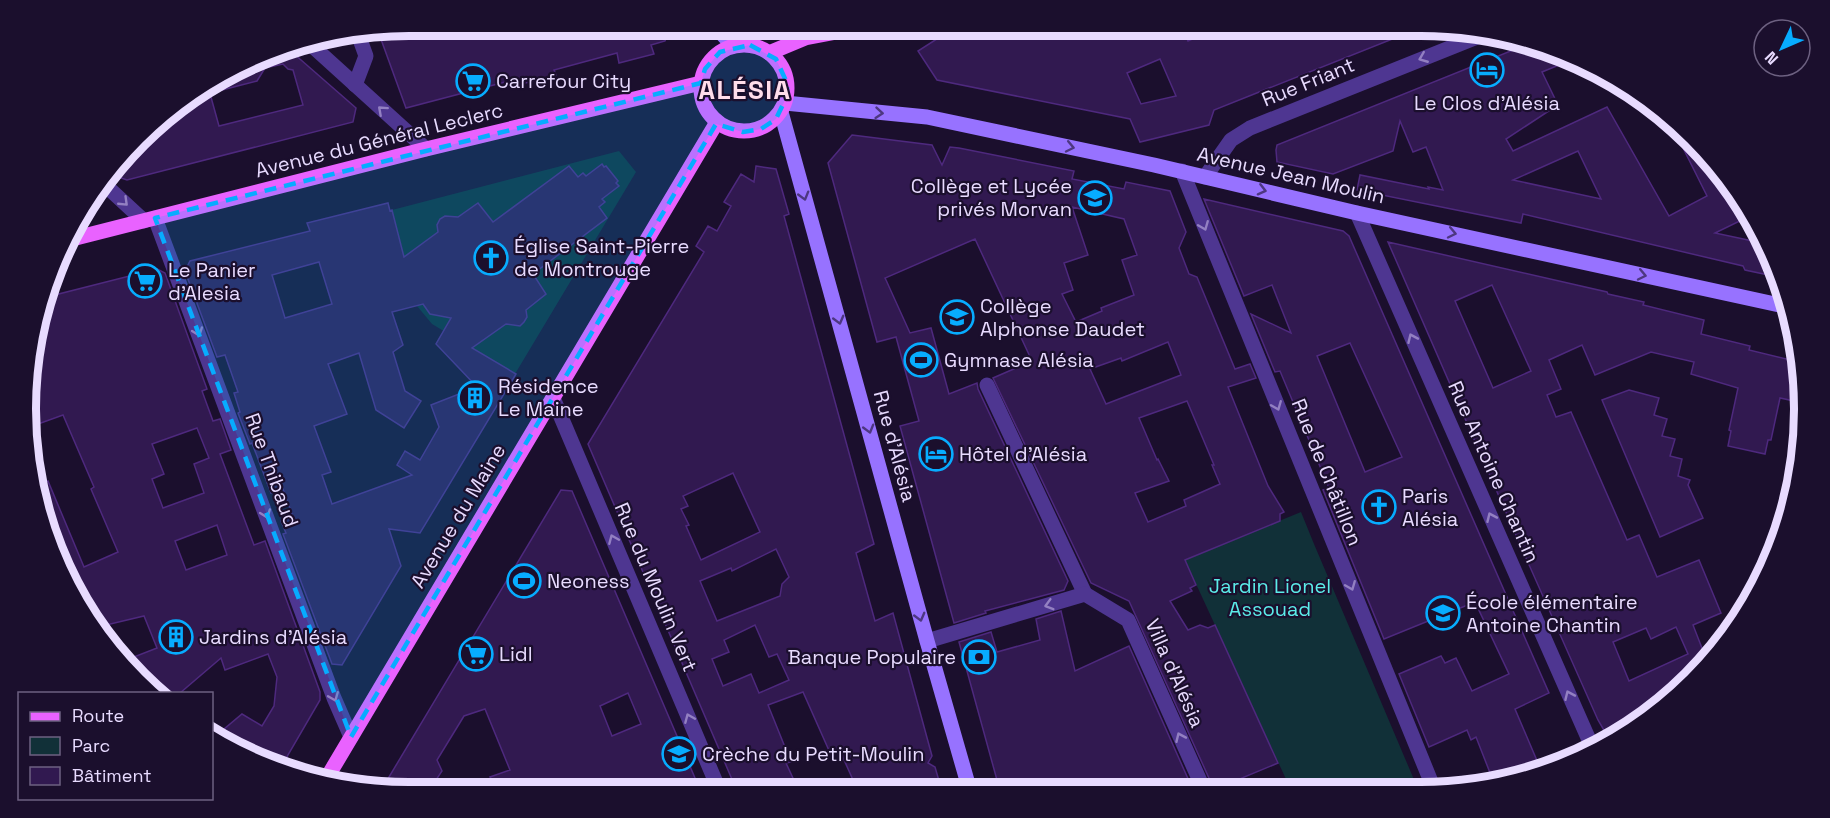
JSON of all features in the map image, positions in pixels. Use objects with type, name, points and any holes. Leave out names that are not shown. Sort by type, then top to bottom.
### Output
[{"type":"main road","points":[[724,36],[733,46]]},
{"type":"main road","points":[[769,53],[816,36]]},
{"type":"main road","points":[[750,45],[769,53],[784,70],[788,83],[783,107],[769,124],[752,131],[734,130],[717,122],[703,101],[701,83],[709,63],[720,52],[733,46],[750,45]]},
{"type":"main road","name":"Avenue du Général Leclerc","points":[[78,238],[426,149],[701,83]]},
{"type":"main road","name":"Avenue Jean Moulin","points":[[783,107],[927,117],[1182,171],[1357,213],[1779,305]]},
{"type":"main road","name":"Rue d'Alésia","points":[[783,107],[927,641],[967,782]]},
{"type":"main road","name":"Avenue du Maine","points":[[330,773],[717,122]]},
{"type":"street","points":[[356,86],[366,56],[360,39]]},
{"type":"street","name":"Rue Friant","points":[[1205,177],[1231,140],[1250,128],[1472,39]]},
{"type":"street","points":[[315,48],[426,149]]},
{"type":"street","name":"Rue de Châtillon","points":[[1182,171],[1431,782]]},
{"type":"street","points":[[109,188],[149,219]]},
{"type":"street","name":"Rue Antoine Chantin","points":[[1357,213],[1590,742]]},
{"type":"street","name":"Rue Thibaud","points":[[149,219],[351,737]]},
{"type":"street","points":[[927,641],[1085,594],[987,385]]},
{"type":"street","name":"Rue du Moulin Vert","points":[[553,398],[716,782]]},
{"type":"street","name":"Villa d'Alésia","points":[[1085,594],[1128,620],[1200,782]]},
{"type":"highlighted area","points":[[750,45],[776,59],[787,83],[787,96],[776,119],[761,129],[743,132],[716,124],[351,737],[155,218],[701,83],[705,69],[720,52]]},
{"type":"green space","points":[[619,151],[636,172],[515,374],[432,324],[417,306],[392,210]]},
{"type":"green space","name":"Jardin Lionel Assouad","points":[[1301,512],[1415,782],[1287,782],[1185,560]]},
{"type":"building","points":[[667,36],[665,41],[651,45],[654,54],[619,63],[617,53],[554,70],[556,75],[510,87],[509,81],[406,108],[380,37]]},
{"type":"building","points":[[941,36],[1186,36],[1188,41],[1199,36],[1400,36],[1214,110],[1209,125],[1140,142],[1130,119],[937,80],[918,51]],"holes":[[[1160,59],[1176,96],[1141,104],[1127,73]]]},
{"type":"building","points":[[1518,49],[1563,64],[1542,72],[1558,105],[1506,139],[1513,151],[1607,107],[1669,216],[1707,196],[1679,139],[1717,182],[1742,220],[1715,233],[1755,241],[1769,275],[1745,270],[1743,266],[1523,214],[1521,223],[1357,190],[1360,175],[1443,190],[1426,147],[1413,152],[1400,121],[1393,151],[1333,174],[1277,162],[1277,145]],"holes":[[[1578,151],[1601,199],[1513,180]]]},
{"type":"building","points":[[295,54],[356,108],[353,122],[127,180],[117,177],[145,145],[182,113],[210,94],[219,126],[303,105],[293,70],[283,64],[265,68],[257,81],[214,92],[244,74]]},
{"type":"building","points":[[852,135],[932,145],[942,165],[950,147],[959,148],[1074,171],[1072,179],[1124,189],[1126,182],[1170,191],[1186,232],[1179,248],[1189,274],[1197,277],[1235,369],[1250,364],[1256,378],[1228,387],[1268,486],[1284,512],[1280,514],[1280,521],[1185,560],[1196,585],[1190,588],[1192,591],[1170,601],[1188,630],[1200,625],[1208,628],[1215,625],[1278,763],[1236,782],[1211,782],[1129,601],[1091,583],[993,378],[1032,361],[975,239],[885,278],[910,333],[931,328],[949,394],[977,383],[1068,581],[1064,590],[985,611],[986,613],[954,623],[900,426],[919,421],[896,337],[877,342],[828,163]],"holes":[[[1072,207],[1124,219],[1137,255],[1122,260],[1134,295],[1101,308],[1102,311],[1076,322],[1062,294],[1073,290],[1064,263],[1088,255]],[[1168,342],[1181,375],[1106,404],[1090,369],[1121,358],[1122,361]],[[1187,401],[1220,484],[1184,500],[1186,506],[1148,522],[1135,493],[1169,481],[1157,460],[1139,418]]]},
{"type":"building","points":[[602,164],[618,181],[616,183],[619,186],[602,199],[605,202],[599,207],[607,218],[533,274],[546,294],[526,310],[527,317],[520,326],[506,324],[472,348],[516,374],[420,533],[389,529],[401,566],[342,665],[332,664],[283,534],[286,533],[281,521],[293,517],[283,489],[271,493],[252,443],[250,444],[238,413],[240,412],[234,393],[238,392],[225,355],[217,357],[185,271],[190,261],[310,231],[307,223],[388,203],[390,211],[392,210],[404,257],[438,232],[437,225],[445,216],[458,217],[478,203],[493,222],[569,166],[578,177],[583,173],[586,176]],"holes":[[[319,262],[332,304],[285,318],[272,275]],[[423,304],[430,314],[451,318],[436,344],[477,387],[431,405],[439,427],[420,460],[405,451],[397,465],[412,475],[332,504],[322,475],[331,472],[314,426],[347,414],[328,364],[359,353],[376,410],[404,428],[421,401],[405,391],[393,352],[403,345],[392,312]]]},
{"type":"building","points":[[756,166],[776,169],[789,214],[784,216],[874,544],[856,553],[875,621],[893,613],[932,756],[928,763],[935,767],[939,782],[854,782],[840,751],[831,755],[803,692],[768,705],[791,762],[786,763],[795,782],[733,782],[588,444],[704,252],[696,246],[708,226],[717,231],[731,206],[724,202],[741,174],[754,182]],"holes":[[[733,473],[760,532],[701,560],[681,509],[688,506],[683,496]],[[776,549],[789,577],[782,584],[780,596],[717,621],[700,581],[731,568],[732,571]],[[755,625],[769,657],[777,654],[789,680],[759,693],[751,674],[723,686],[712,659],[729,652],[724,640]]]},
{"type":"building","points":[[1204,199],[1343,231],[1349,236],[1549,693],[1515,709],[1538,763],[1491,775],[1476,737],[1471,740],[1467,730],[1429,747],[1399,674],[1441,656],[1445,663],[1456,658],[1472,691],[1509,674],[1475,602],[1384,639],[1323,490],[1329,488],[1280,371],[1275,372],[1251,314],[1291,333],[1272,285],[1244,296]],"holes":[[[1350,343],[1402,457],[1365,472],[1317,356]]]},
{"type":"building","points":[[1388,242],[1644,302],[1643,305],[1704,320],[1701,334],[1750,346],[1749,350],[1791,360],[1794,401],[1780,398],[1771,440],[1768,440],[1765,454],[1728,446],[1738,388],[1691,374],[1694,362],[1651,352],[1595,375],[1582,345],[1549,360],[1561,389],[1547,395],[1556,417],[1571,412],[1627,540],[1639,535],[1657,577],[1699,560],[1721,613],[1693,625],[1704,652],[1667,689],[1648,705],[1605,733]],"holes":[[[1492,285],[1531,371],[1493,388],[1455,301]],[[1676,627],[1688,654],[1629,681],[1613,642],[1646,628],[1651,639]]]},
{"type":"building","points":[[157,269],[165,273],[207,389],[202,391],[213,421],[220,419],[231,450],[220,454],[254,545],[265,541],[320,692],[320,700],[285,761],[244,744],[221,731],[242,714],[262,726],[274,706],[277,677],[268,654],[225,670],[221,658],[181,692],[167,692],[132,658],[157,648],[144,616],[105,625],[86,596],[64,552],[43,483],[48,481],[84,567],[118,552],[91,489],[94,487],[63,415],[37,425],[39,360],[54,295]],"holes":[[[197,428],[209,458],[194,464],[204,493],[163,508],[152,479],[164,474],[152,444]],[[217,525],[227,555],[186,570],[175,541]]]},
{"type":"building","points":[[1629,390],[1659,398],[1654,415],[1667,419],[1662,436],[1675,439],[1670,456],[1682,459],[1678,476],[1690,480],[1688,485],[1703,518],[1660,537],[1602,400]]},
{"type":"building","points":[[561,490],[572,491],[697,782],[484,782],[491,779],[490,777],[510,770],[485,709],[464,716],[437,760],[442,771],[435,782],[387,781]],"holes":[[[628,693],[641,724],[612,736],[600,706]]]},
{"type":"building","points":[[1061,611],[1075,671],[1129,646],[1189,782],[998,782],[959,642],[991,632],[997,652],[1040,640],[1036,619]]},
{"type":"place","name":"Le Clos d'Alésia","points":[[1487,70]]},
{"type":"place","name":"Carrefour City","points":[[473,81]]},
{"type":"place","name":"Collège et Lycée privés Morvan","points":[[1095,198]]},
{"type":"place","name":"Église Saint-Pierre de Montrouge","points":[[491,258]]},
{"type":"place","name":"Le Panier d'Alesia","points":[[145,281]]},
{"type":"place","name":"Collège Alphonse Daudet","points":[[957,317]]},
{"type":"place","name":"Gymnase Alésia","points":[[921,360]]},
{"type":"place","name":"Résidence Le Maine","points":[[475,398]]},
{"type":"place","name":"Hôtel d'Alésia","points":[[936,454]]},
{"type":"place","name":"Paris Alésia","points":[[1379,507]]},
{"type":"place","name":"Neoness","points":[[524,581]]},
{"type":"place","name":"École élémentaire Antoine Chantin","points":[[1443,613]]},
{"type":"place","name":"Jardins d'Alésia","points":[[176,637]]},
{"type":"place","name":"Lidl","points":[[476,654]]},
{"type":"place","name":"Banque Populaire","points":[[979,657]]},
{"type":"place","name":"Crèche du Petit-Moulin","points":[[679,754]]},
{"type":"district","name":"ALÉSIA","points":[[745,90]]}]
